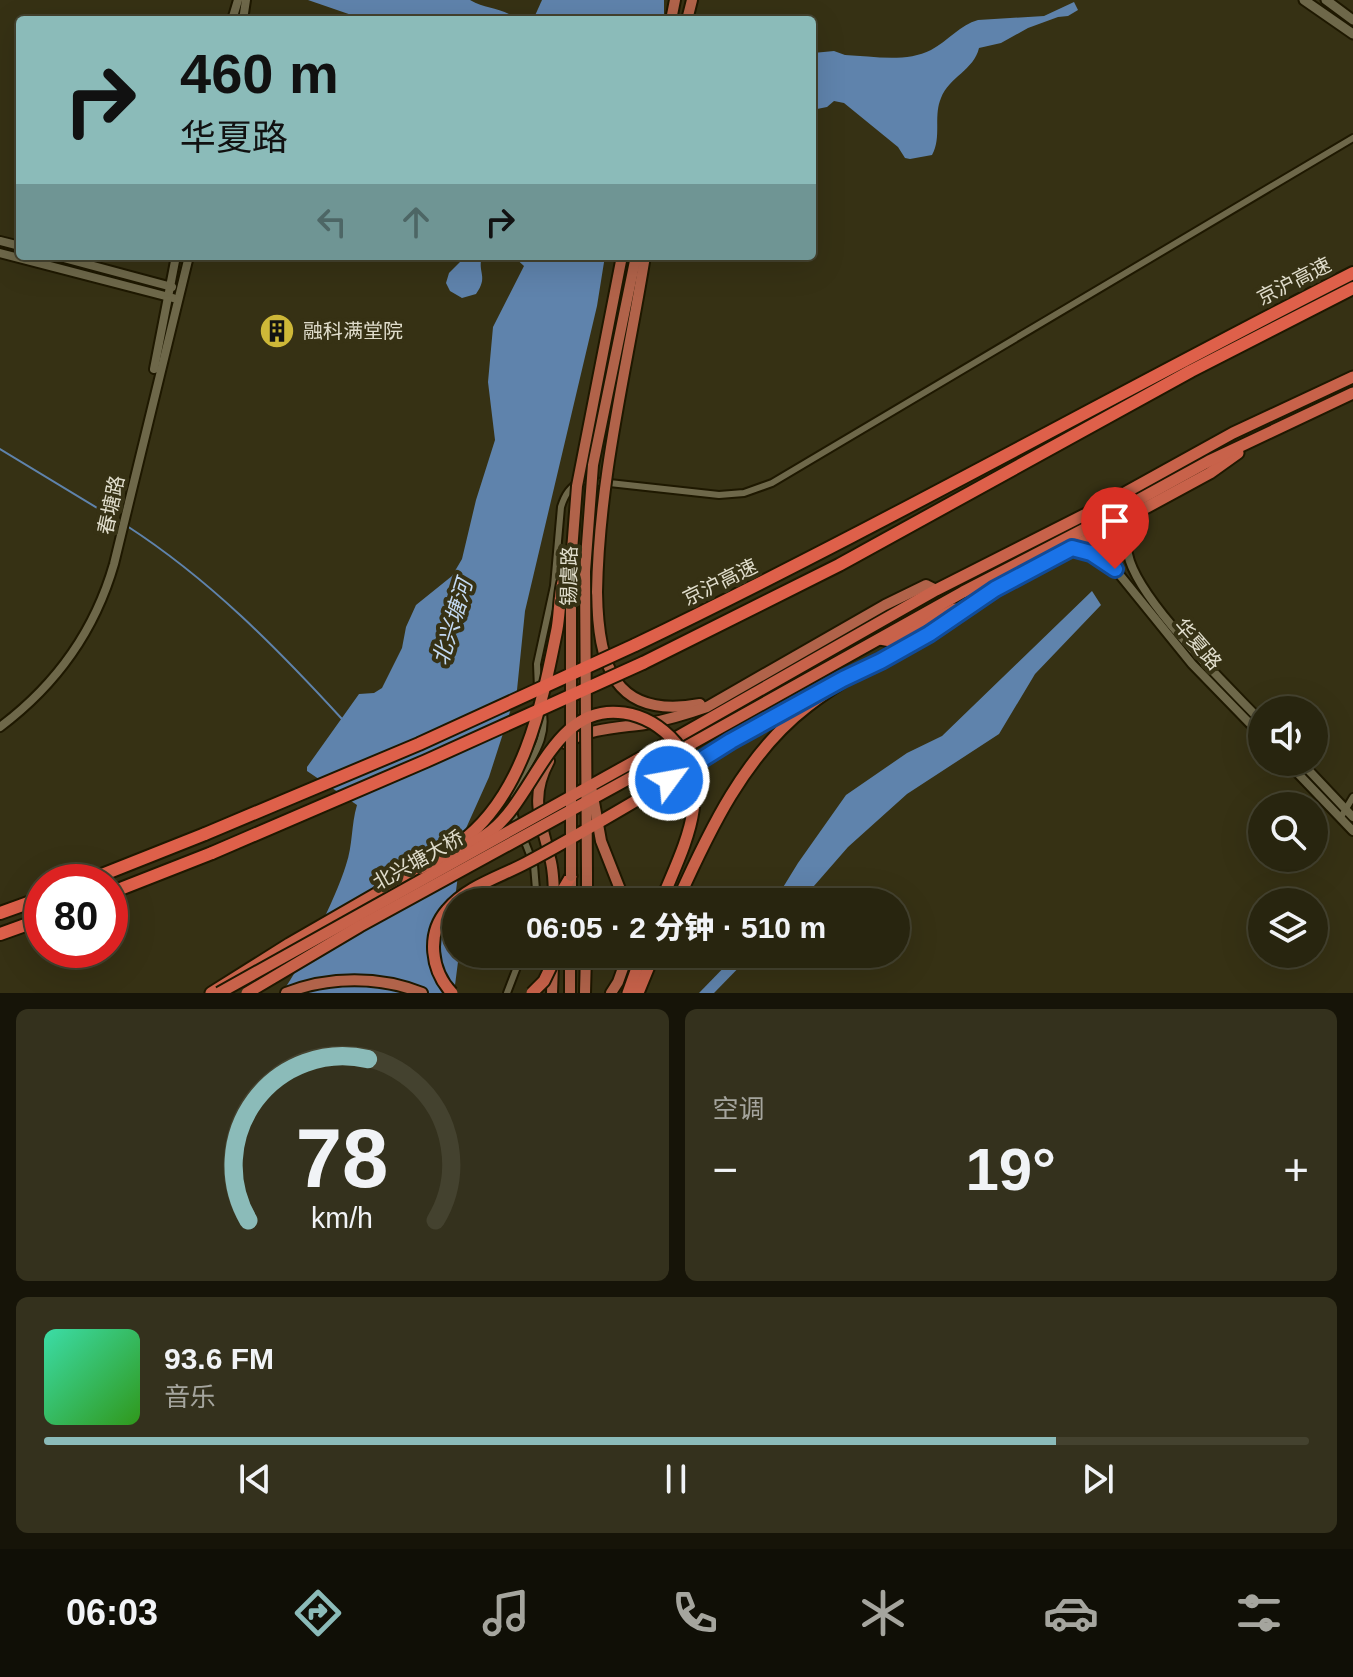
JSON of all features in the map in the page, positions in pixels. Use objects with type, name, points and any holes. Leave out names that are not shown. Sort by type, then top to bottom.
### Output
[{"type":"highway","name":"京沪高速","points":[[128,865],[419,744],[754,588],[1353,273]]},
{"type":"highway","name":"京沪高速","points":[[128,886],[426,761],[643,663],[839,565],[1191,371],[1353,288]]},
{"type":"highway","name":"北兴塘大桥","points":[[219,993],[936,590],[1092,511],[1233,433],[1353,377]]},
{"type":"highway","points":[[879,639],[1209,461],[1353,393]]},
{"type":"highway","points":[[879,639],[891,641],[995,589],[1210,473],[1264,435]]},
{"type":"highway","points":[[421,868],[485,821],[500,802],[515,773],[533,724],[558,625],[564,574],[571,564]]},
{"type":"highway","points":[[684,888],[751,763],[776,734],[809,705],[929,634],[995,589]]},
{"type":"highway","name":"北兴塘大桥","points":[[247,993],[360,926],[879,639]]},
{"type":"highway","points":[[452,993],[439,975],[434,959],[437,926],[445,912],[468,891],[525,864],[649,793],[731,741],[881,661]]},
{"type":"highway","points":[[211,993],[289,944],[491,831],[511,811],[554,744],[568,729],[598,714],[614,711],[652,722],[669,734],[684,754],[692,772],[696,793],[692,820],[666,888]]},
{"type":"highway","points":[[564,888],[571,876]]},
{"type":"highway","points":[[0,913],[24,904]]},
{"type":"highway","points":[[0,934],[24,925]]},
{"type":"highway","points":[[532,993],[544,981],[549,968]]},
{"type":"highway","points":[[628,993],[637,968]]},
{"type":"highway","points":[[638,993],[648,968]]},
{"type":"main road","points":[[1304,0],[1353,34]]},
{"type":"main road","points":[[1326,0],[1353,20]]},
{"type":"main road","name":"锡虞路","points":[[571,888],[571,564],[577,486],[621,260]]},
{"type":"main road","name":"锡虞路","points":[[587,888],[585,571],[593,465],[635,260]]},
{"type":"main road","points":[[644,260],[601,505],[598,633],[601,651],[613,679],[622,689],[659,707],[714,702]]},
{"type":"main road","points":[[553,888],[551,861],[537,810],[540,782],[552,756],[564,744],[579,735],[600,729],[678,717],[714,702],[885,605],[926,585],[936,590]]},
{"type":"main road","points":[[587,769],[601,841],[619,888]]},
{"type":"main road","points":[[552,993],[554,968]]},
{"type":"main road","points":[[570,968],[570,993]]},
{"type":"main road","points":[[585,993],[586,968]]},
{"type":"main road","points":[[611,993],[623,968]]},
{"type":"main road","points":[[286,993],[330,982],[388,982],[422,993]]},
{"type":"main road","points":[[375,982],[403,993]]},
{"type":"street","points":[[536,888],[534,865],[515,822],[513,795],[542,739],[546,724],[536,682],[537,664],[554,586],[561,507],[572,485],[582,480],[719,495],[744,493],[772,483],[1353,138]]},
{"type":"street","points":[[27,260],[172,298]]},
{"type":"street","points":[[71,260],[181,290]]},
{"type":"street","name":"春塘路","points":[[0,725],[53,675],[85,627],[109,569],[120,533],[172,298],[169,287],[175,260]]},
{"type":"street","name":"春塘路","points":[[172,298],[181,290],[188,260]]},
{"type":"street","name":"华夏路","points":[[1141,509],[1127,536],[1132,569],[1147,593],[1200,657],[1248,707]]},
{"type":"street","name":"华夏路","points":[[1072,548],[1091,553],[1115,569],[1192,664],[1248,722]]},
{"type":"street","points":[[1303,776],[1347,815]]},
{"type":"street","points":[[1313,776],[1347,815],[1353,831]]},
{"type":"street","points":[[1347,815],[1353,797]]},
{"type":"street","points":[[507,993],[517,968]]},
{"type":"water","points":[[308,0],[470,0],[512,16],[354,16]]},
{"type":"water","points":[[542,0],[664,0],[664,16],[535,16]]},
{"type":"water","points":[[1074,2],[1078,10],[1028,28],[1001,43],[979,48],[972,62],[941,98],[932,155],[905,158],[898,147],[844,103],[834,101],[827,107],[816,109],[816,53],[834,51],[845,55],[889,58],[911,56],[931,50],[978,20],[1044,16]]},
{"type":"water","points":[[462,260],[482,260],[482,279],[476,294],[462,298],[450,291],[446,283],[449,273]]},
{"type":"water","name":"北兴塘河","points":[[517,260],[604,260],[597,306],[525,611],[517,690],[489,777],[463,835],[456,888],[442,888],[442,968],[457,968],[454,993],[282,993],[318,931],[341,880],[357,805],[307,771],[307,767],[359,694],[374,693],[382,688],[402,648],[406,627],[416,605],[452,576],[462,559],[495,440],[488,382],[493,327],[524,266]]},
{"type":"water","points":[[1092,591],[1101,605],[1035,674],[999,734],[907,794],[848,847],[812,888],[783,888],[846,795],[907,753],[942,736]]},
{"type":"water","points":[[723,968],[738,968],[714,993],[699,993]]},
{"type":"waterway","points":[[0,449],[122,523]]},
{"type":"waterway","points":[[127,526],[186,569],[241,616],[342,719]]},
{"type":"place","name":"融科满堂院","points":[[277,331]]},
{"type":"route","points":[[669,780],[731,741],[929,634],[995,589],[1072,548],[1104,559],[1115,569]]}]
